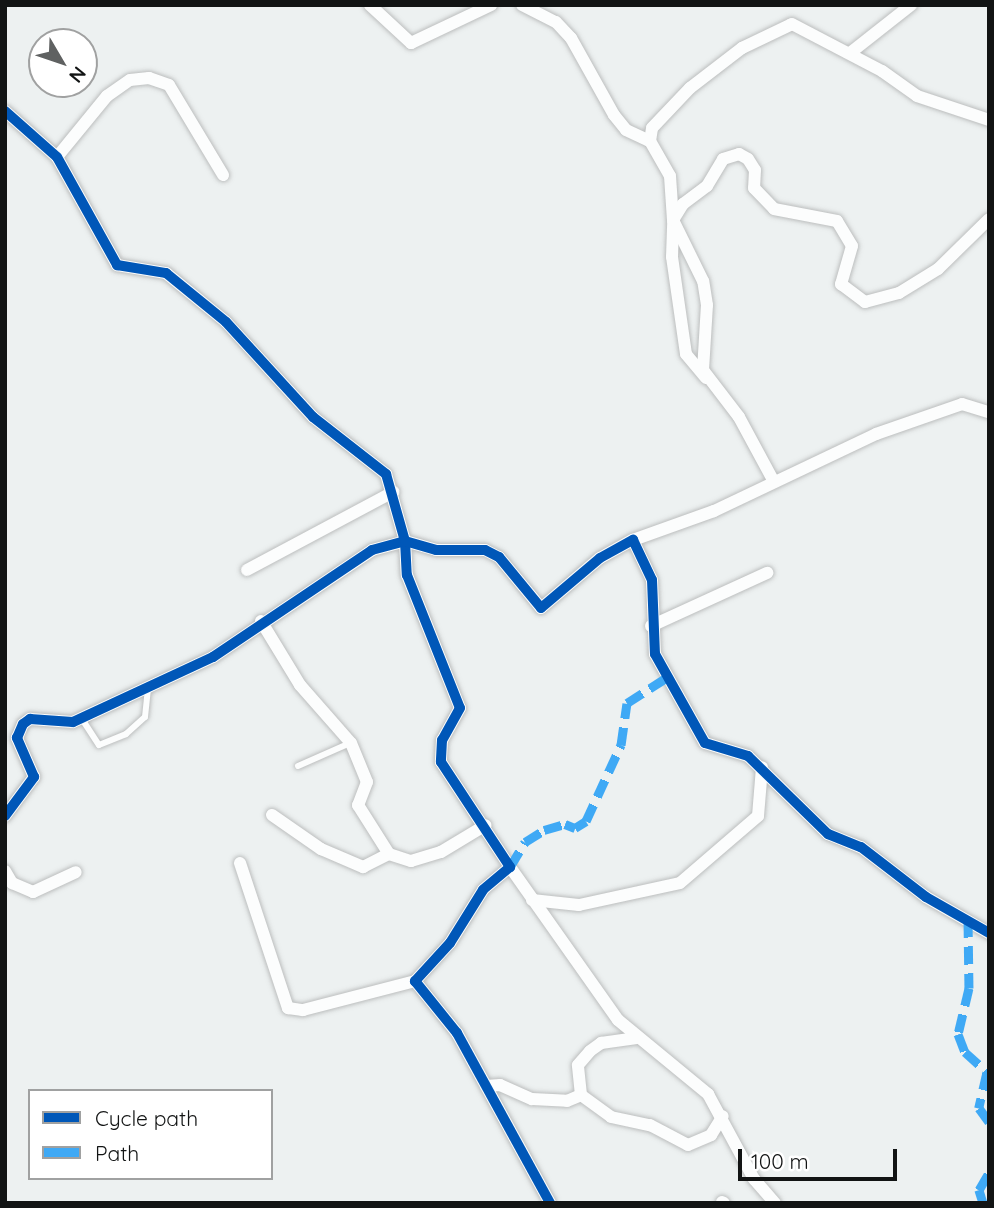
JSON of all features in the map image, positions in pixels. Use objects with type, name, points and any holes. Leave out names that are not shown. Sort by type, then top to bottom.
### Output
[{"type":"street","points":[[370,5],[411,43],[491,5]]},
{"type":"street","points":[[522,5],[556,22],[571,38],[614,115],[626,130],[650,141],[670,177],[672,257],[686,354],[739,417],[773,480]]},
{"type":"street","points":[[850,53],[911,5]]},
{"type":"street","points":[[650,141],[652,128],[690,88],[743,48],[784,27],[801,26],[850,53],[917,96],[989,120]]},
{"type":"street","points":[[57,157],[107,96],[130,80],[149,78],[169,85],[223,175]]},
{"type":"street","points":[[5,111],[57,157],[117,265],[166,272],[226,322],[313,417],[381,468],[393,492],[405,541],[407,575],[460,708],[442,740],[441,762],[486,825],[510,867],[586,981],[637,1038],[708,1094],[723,1116],[754,1180],[775,1203]]},
{"type":"street","points":[[673,220],[682,204],[707,186],[723,159],[739,154],[753,165],[757,194],[774,209],[837,221],[852,246],[841,284],[865,302],[899,293],[938,269],[989,219]]},
{"type":"street","points":[[673,220],[703,281],[707,329],[701,361],[709,381]]},
{"type":"street","points":[[5,816],[34,777],[20,748],[18,728],[30,719],[82,719],[213,657],[261,621],[372,550],[405,541],[436,550],[485,550],[499,557],[541,608],[600,558],[633,540],[714,511],[773,480],[957,405],[989,412]]},
{"type":"street","points":[[247,570],[393,492]]},
{"type":"street","points":[[633,540],[652,580],[651,626],[666,678],[705,743],[748,755],[828,834],[861,847],[926,897],[989,933]]},
{"type":"street","points":[[651,626],[767,573]]},
{"type":"street","points":[[261,621],[300,685],[352,743],[367,782],[358,805],[389,854],[411,861],[441,852],[486,825]]},
{"type":"street","points":[[532,900],[579,905],[680,883],[758,816],[762,767]]},
{"type":"street","points":[[272,815],[321,849],[363,867],[389,854]]},
{"type":"street","points":[[240,863],[288,1008],[303,1010],[415,981],[450,943],[483,890],[510,867]]},
{"type":"street","points":[[5,871],[12,883],[33,892],[76,872]]},
{"type":"street","points":[[415,981],[457,1033],[550,1203]]},
{"type":"street","points":[[581,1095],[578,1065],[590,1051],[601,1043],[637,1038]]},
{"type":"street","points":[[486,1086],[500,1086],[543,1101],[581,1095],[611,1116],[650,1125],[688,1145],[711,1135],[723,1116]]},
{"type":"lane","points":[[82,719],[99,745],[126,734],[145,717],[148,686]]},
{"type":"lane","points":[[298,766],[352,743]]},
{"type":"marked path","points":[[510,867],[525,842],[544,830],[565,824],[575,828],[586,821],[621,745],[627,703],[666,678]]},
{"type":"marked path","points":[[968,919],[969,988],[958,1034],[965,1052],[987,1072],[979,1108],[989,1122]]},
{"type":"marked path","points":[[983,1203],[979,1190],[989,1173]]},
{"type":"cycle path","points":[[5,111],[57,157],[117,265],[166,273],[226,322],[313,417],[386,474],[405,541],[407,575],[460,708],[442,740],[441,762],[510,867],[483,890],[450,943],[415,981],[457,1033],[550,1203]]},
{"type":"cycle path","points":[[5,816],[34,777],[17,738],[23,724],[30,719],[73,722],[213,657],[372,550],[405,541],[436,550],[485,550],[499,557],[541,608],[600,558],[633,540],[652,580],[655,654],[705,743],[748,756],[828,834],[861,847],[926,897],[989,933]]}]
